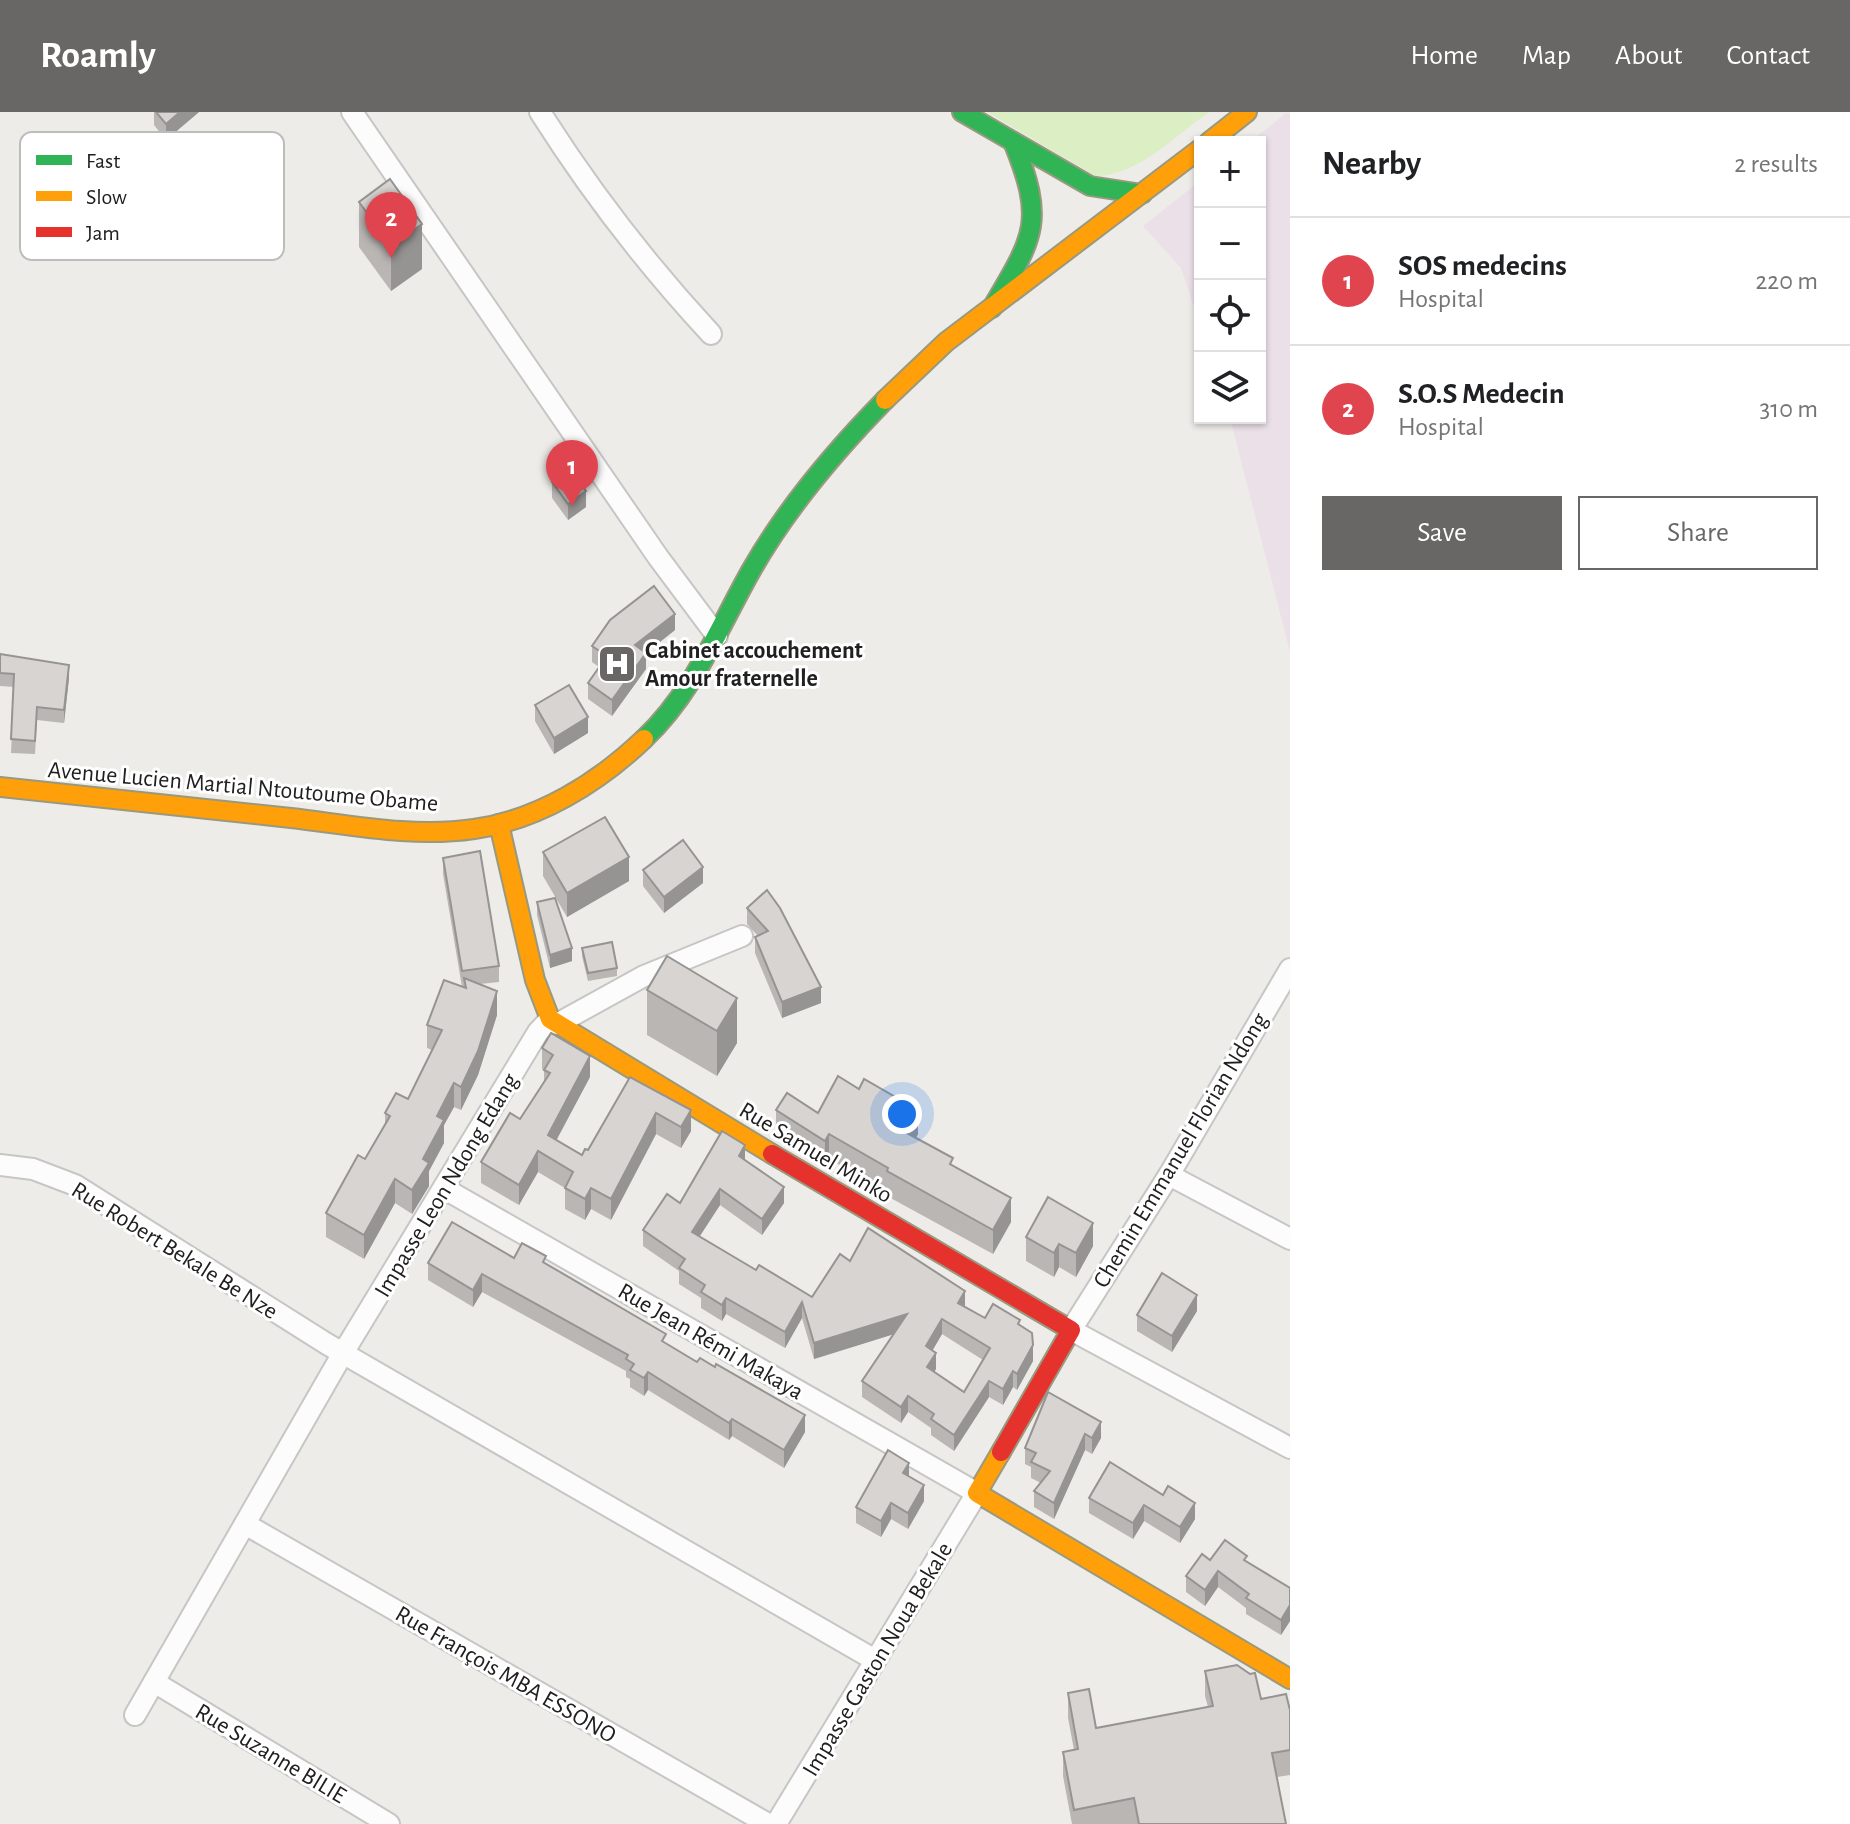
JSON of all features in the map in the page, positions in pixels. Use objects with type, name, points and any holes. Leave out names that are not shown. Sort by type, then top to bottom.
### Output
[{"type":"main road","points":[[962,112],[1090,186],[1105,191],[1142,194]]},
{"type":"main road","points":[[1217,136],[1247,112]]},
{"type":"main road","points":[[992,308],[1029,241],[1035,221],[1034,193],[1014,144]]},
{"type":"main road","name":"Avenue Lucien Martial Ntoutoume Obame","points":[[0,787],[415,830],[499,824],[571,793],[629,755],[685,690],[762,551],[824,469],[912,373],[1194,154]]},
{"type":"main road","points":[[499,824],[535,980],[554,1021]]},
{"type":"main road","name":"Rue Samuel Minko","points":[[554,1021],[1071,1330]]},
{"type":"main road","points":[[1071,1330],[984,1498],[1290,1679]]},
{"type":"street","points":[[352,112],[658,557],[717,636]]},
{"type":"street","points":[[540,112],[612,217],[671,291],[711,334]]},
{"type":"street","points":[[554,1021],[644,976],[742,936]]},
{"type":"street","name":"Chemin Emmanuel Florian Ndong","points":[[1071,1330],[1169,1175],[1290,969]]},
{"type":"street","name":"Impasse Leon Ndong Edang","points":[[135,1715],[343,1353],[538,1032],[554,1021]]},
{"type":"street","name":"Rue Robert Bekale Be Nze","points":[[0,1165],[33,1169],[75,1185],[343,1353],[875,1660]]},
{"type":"street","points":[[1169,1175],[1290,1239]]},
{"type":"street","name":"Rue Jean Rémi Makaya","points":[[445,1189],[984,1498]]},
{"type":"street","points":[[1071,1330],[1290,1448]]},
{"type":"street","name":"Impasse Gaston Noua Bekale","points":[[776,1824],[875,1660],[984,1498]]},
{"type":"street","name":"Rue François MBA ESSONO","points":[[245,1524],[768,1824]]},
{"type":"street","name":"Rue Suzanne BILIE","points":[[154,1682],[389,1824]]},
{"type":"shaded area","points":[[1286,113],[1290,114],[1290,652],[1232,424],[1266,424],[1266,136],[1257,136]]},
{"type":"shaded area","points":[[1194,186],[1194,307],[1181,268],[1143,226]]},
{"type":"green space","points":[[987,112],[1209,112],[1142,162],[1112,174],[1096,176]]},
{"type":"building","points":[[156,112],[180,112],[166,124]]},
{"type":"building","points":[[390,179],[422,224],[391,246],[359,202]]},
{"type":"building","points":[[570,468],[586,491],[568,504],[552,482]]},
{"type":"building","points":[[654,586],[675,614],[635,645],[646,653],[612,700],[588,683],[607,656],[592,646],[610,620]]},
{"type":"building","points":[[0,654],[69,665],[64,710],[37,707],[35,741],[11,739],[14,674],[0,673]]},
{"type":"building","points":[[569,685],[588,717],[554,738],[535,705]]},
{"type":"building","points":[[605,817],[629,857],[567,893],[543,852]]},
{"type":"building","points":[[683,840],[703,867],[664,897],[643,870]]},
{"type":"building","points":[[480,851],[499,966],[462,971],[443,858]]},
{"type":"building","points":[[767,890],[780,908],[821,987],[782,1002],[755,937],[768,931],[747,908]]},
{"type":"building","points":[[555,898],[572,948],[550,955],[537,902]]},
{"type":"building","points":[[612,942],[617,968],[588,973],[582,948]]},
{"type":"building","points":[[667,956],[737,998],[717,1031],[647,990]]},
{"type":"building","points":[[464,978],[497,991],[478,1051],[461,1087],[454,1083],[437,1116],[444,1120],[423,1159],[429,1163],[412,1190],[395,1179],[364,1235],[326,1213],[358,1155],[365,1159],[390,1116],[385,1113],[396,1093],[408,1099],[442,1030],[427,1025],[444,980],[466,988]]},
{"type":"building","points":[[551,1033],[590,1056],[548,1135],[582,1155],[585,1149],[588,1150],[630,1077],[691,1110],[681,1127],[656,1113],[611,1199],[591,1188],[585,1199],[565,1188],[573,1172],[538,1151],[519,1185],[481,1162],[510,1113],[520,1119],[550,1073],[544,1070],[553,1055],[542,1048]]},
{"type":"building","points":[[838,1076],[859,1089],[864,1079],[918,1110],[905,1132],[953,1158],[950,1164],[1011,1198],[993,1230],[887,1171],[888,1168],[829,1134],[825,1141],[776,1110],[787,1093],[818,1113]]},
{"type":"building","points":[[722,1131],[745,1145],[739,1156],[784,1187],[762,1219],[720,1189],[692,1232],[756,1270],[759,1265],[812,1297],[840,1254],[850,1261],[868,1228],[965,1291],[958,1303],[985,1318],[993,1304],[1020,1320],[1018,1324],[1032,1333],[1033,1345],[1017,1374],[1013,1371],[1003,1389],[989,1381],[954,1435],[931,1419],[934,1414],[908,1396],[901,1407],[862,1381],[907,1314],[814,1343],[802,1302],[785,1332],[726,1298],[722,1305],[701,1292],[705,1285],[679,1268],[685,1259],[643,1230],[667,1194],[680,1203]],"holes":[[[942,1319],[990,1348],[964,1392],[927,1367],[936,1353],[926,1346]]]},
{"type":"building","points":[[1048,1197],[1093,1223],[1076,1253],[1059,1244],[1054,1253],[1026,1237]]},
{"type":"building","points":[[452,1222],[514,1258],[522,1243],[546,1256],[543,1262],[666,1334],[662,1341],[697,1362],[700,1358],[715,1367],[716,1364],[805,1415],[784,1450],[732,1419],[729,1423],[648,1372],[644,1378],[630,1370],[634,1364],[626,1359],[628,1355],[482,1274],[473,1290],[428,1263]]},
{"type":"building","points":[[1162,1273],[1197,1295],[1172,1336],[1137,1315]]},
{"type":"building","points":[[1048,1392],[1101,1422],[1092,1438],[1085,1434],[1054,1503],[1034,1491],[1050,1471],[1031,1462],[1036,1453],[1025,1448]]},
{"type":"building","points":[[888,1450],[909,1463],[903,1473],[924,1485],[908,1513],[891,1503],[881,1521],[856,1507]]},
{"type":"building","points":[[1110,1462],[1163,1495],[1168,1486],[1195,1503],[1180,1527],[1144,1505],[1133,1523],[1089,1498]]},
{"type":"building","points":[[1225,1540],[1247,1556],[1244,1560],[1290,1588],[1290,1605],[1281,1620],[1246,1598],[1249,1594],[1218,1571],[1205,1590],[1186,1576],[1202,1554],[1210,1560]]},
{"type":"building","points":[[1237,1665],[1250,1674],[1255,1673],[1261,1699],[1286,1694],[1290,1710],[1290,1750],[1272,1753],[1286,1824],[1139,1824],[1134,1798],[1074,1810],[1063,1752],[1078,1749],[1068,1693],[1089,1689],[1096,1728],[1213,1706],[1205,1671]]},
{"type":"traffic: fast","points":[[962,112],[1090,186],[1142,194]]},
{"type":"traffic: fast","points":[[992,308],[1017,264],[1030,229],[1030,193],[1014,144]]},
{"type":"traffic: fast","points":[[644,739],[662,721],[691,680],[781,523],[830,459],[885,400]]},
{"type":"traffic: slow","points":[[1217,136],[1247,112]]},
{"type":"traffic: slow","points":[[885,400],[946,342],[1194,154]]},
{"type":"traffic: slow","points":[[0,787],[382,830],[451,831],[498,824],[544,808],[587,784],[644,739]]},
{"type":"traffic: slow","points":[[499,824],[535,980],[550,1019],[772,1154]]},
{"type":"traffic: slow","points":[[1001,1452],[977,1493],[1290,1679]]},
{"type":"traffic: jam","points":[[772,1154],[1071,1330],[1001,1452]]},
{"type":"place","name":"S.O.S Medecin","points":[[391,258]]},
{"type":"place","name":"SOS medecins","points":[[572,506]]},
{"type":"place","name":"Cabinet accouchement Amour fraternelle","points":[[617,664]]}]
